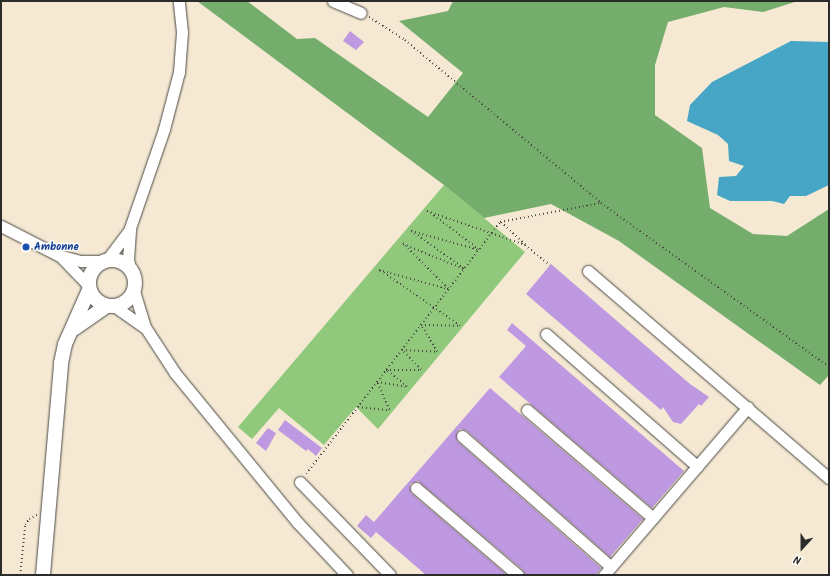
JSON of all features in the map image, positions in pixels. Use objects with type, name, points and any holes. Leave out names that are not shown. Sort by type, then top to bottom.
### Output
[{"type":"main road","points":[[43,575],[61,363],[69,333],[89,288],[92,271],[105,261],[122,262],[130,269],[134,280],[134,290],[124,303],[110,306],[69,333]]},
{"type":"main road","points":[[89,288],[94,298],[110,306]]},
{"type":"street","points":[[130,269],[128,259],[130,228],[164,129],[179,72],[182,32],[179,1]]},
{"type":"street","points":[[333,1],[361,13]]},
{"type":"street","points":[[1,226],[58,255],[81,261],[105,261],[130,228]]},
{"type":"street","points":[[58,255],[89,288]]},
{"type":"street","points":[[588,271],[829,478]]},
{"type":"street","points":[[134,290],[145,327],[175,373],[207,414],[297,522],[347,575]]},
{"type":"street","points":[[110,306],[145,327]]},
{"type":"street","points":[[546,334],[697,466]]},
{"type":"street","points":[[462,436],[608,571],[748,407]]},
{"type":"street","points":[[527,410],[653,518]]},
{"type":"street","points":[[300,482],[390,575]]},
{"type":"street","points":[[416,488],[518,575]]},
{"type":"path","points":[[361,13],[405,40],[601,203],[829,367]]},
{"type":"path","points":[[300,482],[500,222],[601,203]]},
{"type":"path","points":[[479,250],[427,211],[525,245]]},
{"type":"path","points":[[500,222],[550,265]]},
{"type":"path","points":[[464,269],[411,231],[479,250]]},
{"type":"path","points":[[448,289],[403,244],[464,269]]},
{"type":"path","points":[[421,325],[460,326],[378,270],[448,289]]},
{"type":"path","points":[[402,350],[437,352],[421,325]]},
{"type":"path","points":[[386,370],[421,370],[402,350]]},
{"type":"path","points":[[377,382],[407,387],[386,370]]},
{"type":"path","points":[[358,407],[389,410],[377,382]]},
{"type":"path","points":[[20,575],[25,525],[30,519],[48,509]]},
{"type":"green space","points":[[197,1],[247,1],[297,39],[315,38],[428,117],[463,73],[399,21],[448,11],[453,1],[798,1],[763,12],[724,7],[668,22],[655,65],[655,115],[702,148],[710,208],[753,234],[787,236],[829,209],[829,375],[820,385],[619,241],[551,204],[484,218],[444,185]]},
{"type":"green space","points":[[444,185],[525,252],[378,429],[356,407],[324,445],[279,408],[252,439],[238,427]]},
{"type":"water","points":[[791,41],[829,42],[829,185],[806,196],[790,196],[784,204],[772,201],[730,201],[717,195],[719,177],[736,176],[744,166],[729,161],[728,144],[718,135],[687,121],[690,105],[712,82]]},
{"type":"building","points":[[350,31],[364,42],[356,50],[343,41]]},
{"type":"building","points":[[551,264],[690,384],[709,397],[701,406],[699,404],[681,424],[673,422],[663,407],[661,410],[526,294]]},
{"type":"building","points":[[512,323],[684,471],[652,508],[499,377],[526,346],[507,330]]},
{"type":"building","points":[[490,388],[643,519],[610,557],[467,431],[460,429],[457,432],[457,441],[601,568],[596,575],[525,575],[523,570],[418,481],[410,484],[411,493],[507,575],[426,575],[376,532],[371,538],[357,526],[366,515],[374,522]]},
{"type":"building","points":[[285,420],[322,448],[316,456],[308,449],[306,451],[278,430]]},
{"type":"building","points":[[268,428],[276,433],[266,451],[256,443]]},
{"type":"place","name":"Ambonne","points":[[26,247]]}]
